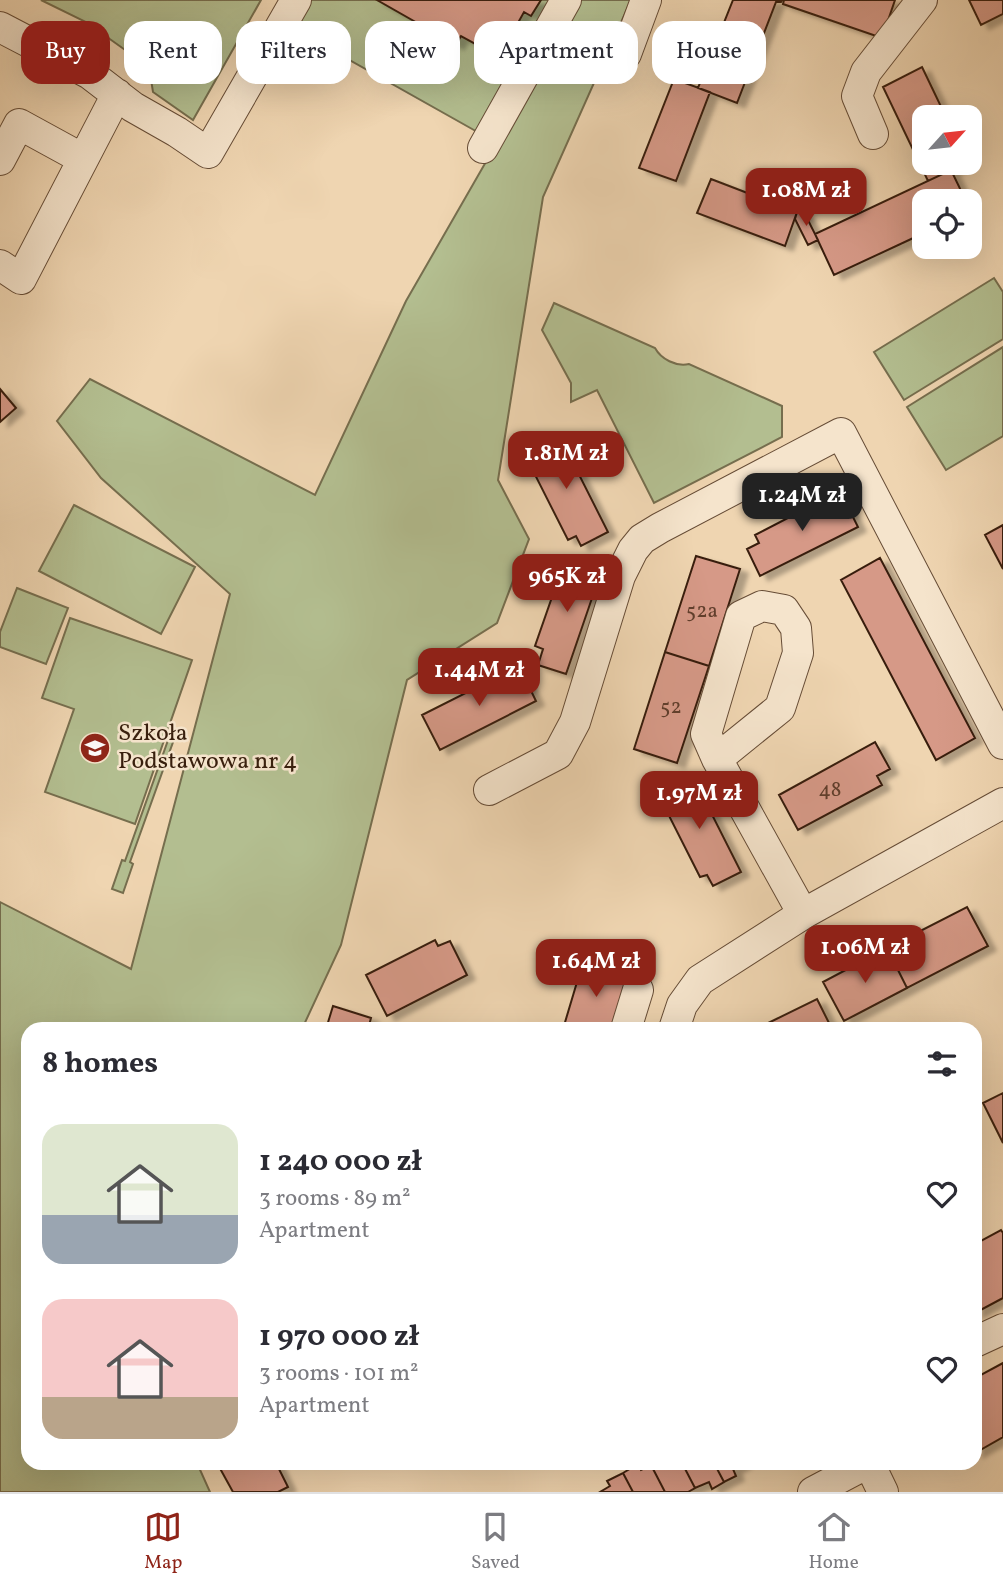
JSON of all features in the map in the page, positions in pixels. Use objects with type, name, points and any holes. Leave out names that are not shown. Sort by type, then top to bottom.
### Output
[{"type":"street","points":[[0,27],[90,74],[133,107],[208,153],[296,0]]},
{"type":"street","points":[[483,148],[566,0]]},
{"type":"street","points":[[638,22],[646,0]]},
{"type":"street","points":[[873,134],[857,96],[866,72],[922,0]]},
{"type":"street","points":[[0,265],[21,279],[117,94]]},
{"type":"street","points":[[0,160],[19,124],[83,159]]},
{"type":"street","points":[[489,790],[558,754],[575,722],[620,576],[633,550],[642,539],[841,433],[1003,744]]},
{"type":"street","points":[[717,759],[780,708],[798,653],[796,628],[784,610],[762,606],[741,616],[706,734],[717,759],[803,914]]},
{"type":"street","points":[[676,1022],[682,1004],[700,980],[803,914],[1003,803]]},
{"type":"street","points":[[628,1022],[638,990]]},
{"type":"street","points":[[982,1339],[1003,1329]]},
{"type":"street","points":[[813,1492],[855,1470]]},
{"type":"street","points":[[872,1470],[883,1492]]},
{"type":"green space","points":[[41,0],[261,0],[249,21],[236,21],[236,44],[222,69],[222,21],[124,21],[124,49],[110,39],[110,21],[84,21]]},
{"type":"green space","points":[[306,0],[557,0],[545,21],[474,21],[474,84],[509,84],[481,134],[392,84],[460,84],[460,21],[365,21],[365,69],[351,61],[351,21],[294,21]]},
{"type":"green space","points":[[579,0],[631,0],[622,21],[567,21]]},
{"type":"green space","points":[[152,84],[213,84],[193,120],[153,92]]},
{"type":"green space","points":[[531,84],[593,84],[543,197],[498,480],[529,539],[497,623],[407,680],[341,945],[305,1022],[21,1022],[21,1470],[200,1470],[210,1492],[0,1492],[0,902],[131,969],[230,594],[101,478],[57,421],[90,379],[315,495],[406,301]]},
{"type":"green space","points":[[994,278],[1003,292],[1003,339],[904,400],[874,352]]},
{"type":"green space","points":[[554,303],[655,348],[669,361],[689,364],[782,406],[782,437],[654,503],[597,390],[571,402],[571,383],[542,330]]},
{"type":"green space","points":[[1003,347],[1003,436],[946,470],[907,407]]},
{"type":"green space","points":[[74,505],[195,567],[161,634],[39,571]]},
{"type":"green space","points":[[17,588],[68,608],[46,664],[0,647],[0,632]]},
{"type":"green space","points":[[70,618],[192,660],[135,824],[45,792],[74,709],[42,698]]},
{"type":"green space","points":[[172,729],[177,731],[130,862],[133,864],[123,893],[112,889],[122,860],[125,861]]},
{"type":"building","points":[[377,0],[541,0],[531,16],[524,12],[519,21],[474,21],[474,43],[460,38],[460,21],[414,21]]},
{"type":"building","points":[[733,0],[782,0],[776,2],[766,28],[766,21],[725,21]]},
{"type":"building","points":[[784,0],[895,0],[882,38],[783,4]]},
{"type":"building","points":[[969,0],[1003,0],[1003,14],[981,25]]},
{"type":"building","points":[[922,67],[940,105],[912,105],[912,148],[883,87]]},
{"type":"building","points":[[672,84],[688,84],[710,92],[676,181],[639,168]]},
{"type":"building","points":[[700,84],[744,84],[737,103],[698,88]]},
{"type":"building","points":[[925,175],[941,175],[928,181]]},
{"type":"building","points":[[940,175],[953,175],[960,189],[912,189],[912,239],[834,275],[815,234]]},
{"type":"building","points":[[711,179],[797,212],[785,246],[697,213]]},
{"type":"building","points":[[797,212],[805,214],[818,240],[808,245],[795,219]]},
{"type":"building","points":[[0,389],[16,408],[0,422]]},
{"type":"building","points":[[559,435],[608,532],[581,546],[576,536],[568,540],[524,453]]},
{"type":"building","points":[[840,491],[858,527],[760,576],[747,549],[759,543],[755,535]]},
{"type":"building","points":[[1003,525],[1003,569],[985,535]]},
{"type":"building","points":[[696,556],[740,569],[709,666],[665,652]]},
{"type":"building","points":[[566,557],[602,569],[566,674],[538,665],[543,649],[535,646]]},
{"type":"building","points":[[880,558],[975,738],[936,760],[841,580]]},
{"type":"building","points":[[665,652],[709,666],[677,763],[634,749]]},
{"type":"building","points":[[519,666],[536,701],[440,750],[422,715]]},
{"type":"building","points":[[875,742],[890,769],[877,776],[882,785],[798,830],[779,795]]},
{"type":"building","points":[[692,775],[741,872],[713,886],[707,875],[700,877],[657,792]]},
{"type":"building","points":[[967,907],[988,946],[907,988],[887,948]]},
{"type":"building","points":[[435,940],[438,946],[450,941],[467,975],[387,1016],[366,975]]},
{"type":"building","points":[[887,948],[907,988],[844,1021],[823,982]]},
{"type":"building","points":[[583,962],[629,975],[614,1022],[565,1022]]},
{"type":"building","points":[[817,999],[828,1022],[770,1022]]},
{"type":"building","points":[[333,1006],[371,1018],[370,1022],[328,1022]]},
{"type":"building","points":[[1003,1093],[1003,1143],[983,1103]]},
{"type":"building","points":[[1001,1230],[1003,1233],[1003,1298],[982,1309],[982,1240]]},
{"type":"building","points":[[1003,1363],[1003,1437],[982,1449],[982,1374]]},
{"type":"building","points":[[221,1470],[280,1470],[288,1487],[278,1492],[233,1492]]},
{"type":"building","points":[[628,1470],[654,1470],[665,1492],[633,1492],[623,1473]]},
{"type":"building","points":[[654,1470],[686,1470],[695,1488],[688,1492],[665,1492]]},
{"type":"building","points":[[686,1470],[718,1470],[724,1482],[712,1489],[709,1482],[695,1488]]},
{"type":"building","points":[[718,1470],[733,1470],[736,1476],[724,1482]]},
{"type":"building","points":[[623,1473],[633,1492],[600,1492],[610,1486],[607,1481]]},
{"type":"place","name":"Szkoła Podstawowa nr 4","points":[[95,748]]}]
